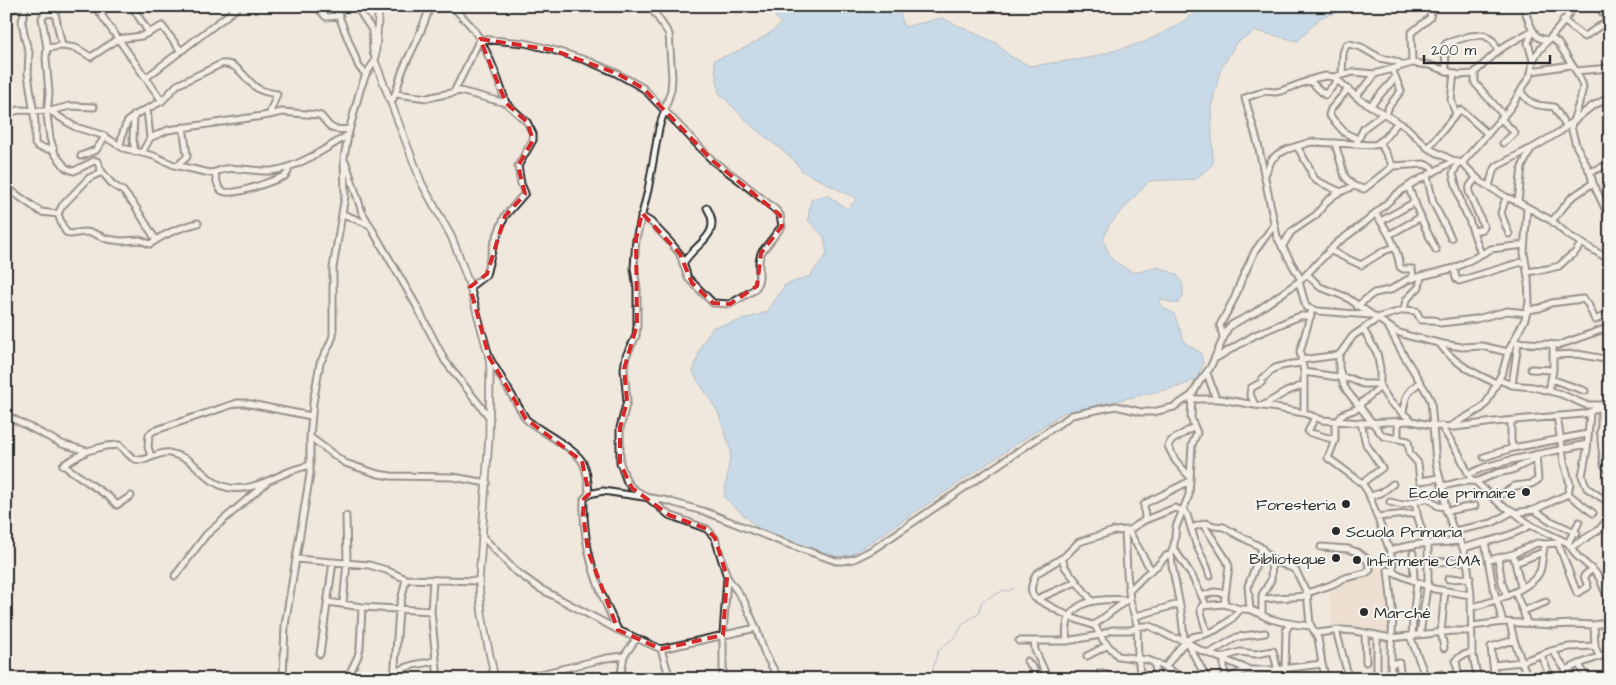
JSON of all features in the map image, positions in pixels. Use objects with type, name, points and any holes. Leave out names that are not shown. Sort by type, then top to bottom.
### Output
[{"type":"street","points":[[6,14],[19,6]]},
{"type":"street","points":[[26,6],[22,21],[29,52],[28,74],[35,144],[39,147],[53,150]]},
{"type":"street","points":[[95,6],[147,77],[162,101]]},
{"type":"street","points":[[135,6],[138,16],[149,33]]},
{"type":"street","points":[[316,6],[326,17],[340,16]]},
{"type":"street","points":[[335,6],[359,67],[366,74]]},
{"type":"street","points":[[356,6],[372,30],[372,52],[422,184],[451,236],[470,287],[488,357],[490,369],[490,418],[479,581],[485,634],[495,679]]},
{"type":"street","points":[[301,679],[283,677],[285,625],[309,482],[311,416],[320,362],[333,336],[333,268],[345,196],[344,158],[348,132],[360,90],[366,74],[375,59],[379,6]]},
{"type":"street","points":[[391,103],[396,94],[404,67],[423,28],[430,6]]},
{"type":"street","points":[[453,6],[480,39],[500,84],[506,103]]},
{"type":"street","points":[[650,6],[669,34],[672,78],[671,90],[659,128],[636,239],[634,268],[637,288],[638,325],[636,336],[626,356],[624,369],[627,401],[620,428],[620,463],[627,482],[632,488],[647,497],[669,515],[711,532],[718,545],[728,577],[744,601],[765,654],[779,679]]},
{"type":"street","points":[[1412,63],[1411,33],[1430,18],[1432,6]]},
{"type":"street","points":[[1533,60],[1540,48],[1562,24],[1567,14],[1576,6]]},
{"type":"street","points":[[1563,20],[1584,36],[1609,20],[1598,6]]},
{"type":"street","points":[[147,77],[236,7]]},
{"type":"street","points":[[1204,678],[1186,641],[1173,576],[1171,554],[1174,547],[1177,523],[1184,511],[1189,496],[1192,445],[1197,433],[1191,418],[1192,397],[1216,358],[1223,337],[1232,325],[1254,313],[1300,281],[1329,250],[1408,186],[1458,162],[1488,134],[1511,107],[1532,71],[1533,60],[1528,43],[1532,32],[1524,8]]},
{"type":"street","points":[[62,46],[55,13],[44,14],[42,18],[47,48],[46,58],[50,93],[48,126],[53,150],[66,168],[70,170],[74,171],[96,161],[102,172],[113,184],[123,191],[135,206],[156,240]]},
{"type":"street","points":[[47,48],[62,46],[76,48],[91,57],[118,39],[142,36],[162,26],[181,51]]},
{"type":"street","points":[[1532,32],[1547,40],[1552,39],[1558,43],[1576,71],[1583,87],[1571,127],[1576,144],[1610,219]]},
{"type":"street","points":[[1309,80],[1325,95],[1336,79],[1342,75],[1357,72],[1375,74],[1412,63],[1429,65],[1454,74],[1475,74],[1498,51],[1532,32]]},
{"type":"street","points":[[1446,71],[1445,45],[1447,43],[1484,34],[1493,41],[1498,51]]},
{"type":"street","points":[[454,92],[480,39]]},
{"type":"street","points":[[480,39],[525,42],[553,50],[588,61],[616,73],[643,88],[713,161],[740,180],[776,210],[780,215],[782,226],[761,253],[757,286],[745,296],[730,304],[713,303],[688,278],[680,254],[671,243],[651,222],[641,216]]},
{"type":"street","points":[[1342,75],[1343,53],[1346,45],[1350,44],[1362,47],[1380,58],[1403,65]]},
{"type":"street","points":[[120,146],[122,130],[127,121],[162,101],[177,85],[220,64],[235,66],[257,88],[277,94],[268,115]]},
{"type":"street","points":[[1532,71],[1572,65]]},
{"type":"street","points":[[1576,71],[1610,68]]},
{"type":"street","points":[[1357,141],[1364,128],[1385,114],[1389,106],[1401,93],[1392,70]]},
{"type":"street","points":[[1356,96],[1375,74]]},
{"type":"street","points":[[1454,74],[1450,100],[1456,114]]},
{"type":"street","points":[[1475,74],[1475,83],[1515,133],[1503,143]]},
{"type":"street","points":[[1312,313],[1304,305],[1300,281],[1282,247],[1274,225],[1258,144],[1245,98],[1266,91],[1275,92],[1326,76],[1336,79],[1370,106],[1408,129],[1428,148],[1458,162],[1476,178],[1506,197],[1552,221],[1568,235],[1610,260]]},
{"type":"street","points":[[1370,106],[1395,78]]},
{"type":"street","points":[[1348,89],[1331,109],[1329,115],[1343,131],[1357,141]]},
{"type":"street","points":[[396,94],[427,98],[460,91],[506,103],[527,122],[533,134],[533,140],[518,166],[521,184],[526,193],[505,216],[494,244],[486,275],[470,287]]},
{"type":"street","points":[[1520,92],[1528,101],[1535,105],[1554,107],[1566,126]]},
{"type":"street","points":[[1489,186],[1493,170],[1497,166],[1560,131],[1591,107],[1610,97]]},
{"type":"street","points":[[6,114],[19,110],[48,111],[70,106],[94,107]]},
{"type":"street","points":[[142,153],[150,138],[148,109]]},
{"type":"street","points":[[48,111],[75,127],[105,137],[135,152],[177,166],[201,172],[215,173],[223,169],[271,171],[288,167],[319,152],[348,132]]},
{"type":"street","points":[[1428,148],[1459,111],[1464,111],[1488,134]]},
{"type":"street","points":[[150,138],[168,130],[183,127],[282,112],[318,115],[332,129],[348,132]]},
{"type":"street","points":[[134,116],[133,140],[135,152]]},
{"type":"street","points":[[1265,175],[1270,162],[1278,154],[1297,146],[1310,142],[1335,143],[1357,141],[1374,145],[1380,143],[1398,122]]},
{"type":"street","points":[[177,166],[187,157],[183,127]]},
{"type":"street","points":[[81,156],[96,150],[105,137]]},
{"type":"street","points":[[1335,143],[1346,179],[1354,186],[1362,189],[1366,188],[1393,166],[1424,164],[1431,167],[1434,172]]},
{"type":"street","points":[[1380,143],[1393,166]]},
{"type":"street","points":[[1297,146],[1316,180],[1341,192]]},
{"type":"street","points":[[1518,202],[1522,167],[1531,148]]},
{"type":"street","points":[[344,158],[358,194],[362,212],[415,302],[446,361],[456,377],[490,418]]},
{"type":"street","points":[[1458,162],[1453,174],[1462,206],[1467,213],[1481,254]]},
{"type":"street","points":[[1590,172],[1610,164]]},
{"type":"street","points":[[215,173],[219,187],[222,191],[226,192],[247,190],[286,176],[288,167]]},
{"type":"street","points":[[102,172],[89,178],[62,206],[58,214],[66,232],[70,234],[93,233],[107,239],[121,241],[140,240],[150,244],[186,225],[198,223]]},
{"type":"street","points":[[1427,176],[1435,206],[1451,238]]},
{"type":"street","points":[[1474,231],[1484,226],[1469,192],[1470,186],[1476,178]]},
{"type":"street","points":[[1552,221],[1571,198],[1593,183]]},
{"type":"street","points":[[1282,247],[1288,236],[1316,216],[1327,201],[1354,186]]},
{"type":"street","points":[[1408,186],[1436,250]]},
{"type":"street","points":[[6,187],[41,212],[58,214]]},
{"type":"street","points":[[1506,197],[1501,213],[1509,234]]},
{"type":"street","points":[[1381,221],[1415,202]]},
{"type":"street","points":[[1450,426],[1482,408],[1487,402],[1508,352],[1515,343],[1528,312],[1524,245],[1527,207]]},
{"type":"street","points":[[683,264],[686,257],[700,246],[707,237],[712,220],[707,208]]},
{"type":"street","points":[[1375,213],[1399,255],[1400,267],[1412,269],[1413,279]]},
{"type":"street","points":[[343,214],[370,225]]},
{"type":"street","points":[[1389,235],[1421,218]]},
{"type":"street","points":[[1223,337],[1220,325],[1235,297],[1254,250],[1274,225]]},
{"type":"street","points":[[1527,272],[1559,266],[1574,254],[1582,244]]},
{"type":"street","points":[[1357,306],[1374,293],[1390,290],[1406,280],[1454,268],[1496,248],[1524,245]]},
{"type":"street","points":[[1329,250],[1361,265],[1384,251],[1395,247]]},
{"type":"street","points":[[1454,268],[1456,278],[1459,281],[1525,261]]},
{"type":"street","points":[[1307,274],[1320,287],[1341,295],[1388,326],[1408,336],[1440,344],[1462,347],[1482,346],[1508,352]]},
{"type":"street","points":[[1404,310],[1406,300],[1419,287],[1421,277]]},
{"type":"street","points":[[1440,478],[1420,480],[1418,463],[1410,454],[1410,443],[1384,436],[1346,391],[1339,364],[1339,355],[1349,339],[1378,318],[1404,310],[1416,311],[1421,320],[1434,320],[1440,323],[1476,319],[1507,311],[1528,312],[1552,303],[1583,300],[1588,304],[1595,320],[1610,313]]},
{"type":"street","points":[[1216,358],[1255,335],[1301,316],[1312,313],[1371,315]]},
{"type":"street","points":[[1304,413],[1304,372],[1301,349],[1312,313]]},
{"type":"street","points":[[1388,326],[1431,401],[1436,463],[1446,509],[1463,548],[1470,578],[1472,652],[1478,679]]},
{"type":"street","points":[[1515,343],[1553,345],[1565,343],[1610,327]]},
{"type":"street","points":[[1363,329],[1377,353],[1380,368],[1379,386],[1384,394],[1412,421]]},
{"type":"street","points":[[1512,385],[1515,343]]},
{"type":"street","points":[[1440,344],[1467,368],[1482,377],[1497,382],[1549,391],[1586,405],[1610,404]]},
{"type":"street","points":[[1549,391],[1553,370],[1553,345]]},
{"type":"street","points":[[1554,355],[1577,354],[1610,360]]},
{"type":"street","points":[[1255,405],[1250,390],[1262,382],[1262,379],[1269,375],[1271,371],[1302,361],[1339,355]]},
{"type":"street","points":[[488,357],[526,419],[576,454],[582,461],[587,474],[589,494]]},
{"type":"street","points":[[1531,369],[1553,370]]},
{"type":"street","points":[[1304,372],[1379,386]]},
{"type":"street","points":[[1207,374],[1216,399]]},
{"type":"street","points":[[1551,379],[1585,391]]},
{"type":"street","points":[[1402,413],[1405,397],[1411,388],[1420,382]]},
{"type":"street","points":[[1264,406],[1286,392],[1304,385]]},
{"type":"street","points":[[1379,386],[1360,406],[1343,414],[1336,421],[1335,440],[1328,458],[1362,483],[1370,496],[1390,552],[1393,571]]},
{"type":"street","points":[[618,630],[598,587],[588,551],[583,514],[584,499],[589,494],[603,491],[647,497],[698,510],[816,555],[836,561],[848,561],[872,550],[1072,415],[1116,406],[1141,412],[1153,412],[1174,407],[1192,397],[1239,401],[1304,413],[1322,420],[1361,423],[1412,421],[1434,426],[1458,427],[1590,413],[1601,405]]},
{"type":"street","points":[[151,456],[148,447],[149,435],[153,431],[237,403],[311,416]]},
{"type":"street","points":[[1601,405],[1600,432],[1604,465],[1610,471]]},
{"type":"street","points":[[1590,413],[1582,476],[1584,483],[1594,493],[1602,498],[1610,499]]},
{"type":"street","points":[[6,415],[62,444],[87,451]]},
{"type":"street","points":[[1558,416],[1570,484],[1568,494]]},
{"type":"street","points":[[1315,417],[1308,432],[1335,440]]},
{"type":"street","points":[[1398,421],[1398,439]]},
{"type":"street","points":[[1511,421],[1513,448]]},
{"type":"street","points":[[1361,423],[1366,444],[1382,468],[1382,470],[1362,483]]},
{"type":"street","points":[[1441,426],[1472,478],[1494,499],[1530,525],[1569,545],[1600,579],[1610,602]]},
{"type":"street","points":[[1190,479],[1168,446],[1171,441],[1194,427]]},
{"type":"street","points":[[1600,432],[1610,431]]},
{"type":"street","points":[[1484,457],[1513,448],[1587,434]]},
{"type":"street","points":[[310,437],[346,463],[378,474],[453,477],[486,483]]},
{"type":"street","points":[[1472,478],[1485,467],[1587,444]]},
{"type":"street","points":[[131,496],[117,505],[109,497],[63,465],[87,451],[119,445],[138,460],[168,452],[187,459],[218,484],[233,488],[267,483]]},
{"type":"street","points":[[1442,486],[1512,470],[1537,456]]},
{"type":"street","points":[[1494,499],[1511,487],[1531,484],[1538,480],[1537,456]]},
{"type":"street","points":[[175,576],[206,535],[267,483],[290,471],[310,465]]},
{"type":"street","points":[[1145,520],[1144,505],[1146,503],[1190,479]]},
{"type":"street","points":[[1370,496],[1381,493],[1393,484]]},
{"type":"street","points":[[1454,531],[1492,523],[1514,512],[1534,510],[1568,494]]},
{"type":"street","points":[[1568,494],[1593,513]]},
{"type":"street","points":[[1390,502],[1402,505],[1428,498],[1438,506],[1446,509],[1475,506]]},
{"type":"street","points":[[1415,502],[1427,543],[1429,562],[1420,634]]},
{"type":"street","points":[[1184,679],[1168,668],[1154,662],[1138,658],[1121,658],[1114,654],[1094,625],[1068,616],[1037,599],[1031,593],[1035,575],[1062,558],[1079,542],[1114,531],[1127,530],[1173,508],[1184,511],[1187,516],[1196,544],[1210,576]]},
{"type":"street","points":[[1534,510],[1551,521],[1576,532]]},
{"type":"street","points":[[1377,516],[1417,514]]},
{"type":"street","points":[[343,603],[347,564],[346,516]]},
{"type":"street","points":[[1569,545],[1599,530],[1607,521]]},
{"type":"street","points":[[1607,521],[1610,532]]},
{"type":"street","points":[[1569,545],[1579,522]]},
{"type":"street","points":[[1191,528],[1206,523],[1224,527],[1262,548],[1272,560],[1294,569],[1308,594],[1311,626],[1317,633],[1326,679]]},
{"type":"street","points":[[1203,524],[1228,562],[1229,572],[1224,604]]},
{"type":"street","points":[[1463,548],[1502,539],[1530,525]]},
{"type":"street","points":[[1127,530],[1151,570]]},
{"type":"street","points":[[1127,530],[1126,557],[1129,600],[1136,616],[1141,679]]},
{"type":"street","points":[[482,536],[514,570],[539,588],[618,630],[661,649],[756,628]]},
{"type":"street","points":[[1489,560],[1513,554],[1537,543],[1545,544],[1559,541]]},
{"type":"street","points":[[1559,541],[1577,593],[1588,587],[1584,576],[1592,569]]},
{"type":"street","points":[[1390,552],[1404,546],[1459,542]]},
{"type":"street","points":[[1485,542],[1496,599],[1528,679]]},
{"type":"street","points":[[1472,607],[1508,596],[1537,576],[1540,571],[1545,544]]},
{"type":"street","points":[[1174,547],[1206,605]]},
{"type":"street","points":[[1262,599],[1308,594],[1345,578],[1366,573],[1370,570],[1366,558],[1357,552],[1348,549],[1321,547]]},
{"type":"street","points":[[1250,609],[1248,586],[1262,548]]},
{"type":"street","points":[[1515,563],[1543,552]]},
{"type":"street","points":[[1413,553],[1415,581],[1411,635],[1426,678],[1442,674],[1444,679]]},
{"type":"street","points":[[1129,591],[1141,578],[1166,556],[1171,554]]},
{"type":"street","points":[[1513,554],[1521,587]]},
{"type":"street","points":[[296,558],[368,565],[386,570],[406,579],[479,581]]},
{"type":"street","points":[[1062,558],[1065,567],[1092,601]]},
{"type":"street","points":[[1498,558],[1502,583],[1508,596]]},
{"type":"street","points":[[1262,615],[1262,593],[1271,580],[1272,560]]},
{"type":"street","points":[[1429,562],[1467,561]]},
{"type":"street","points":[[320,654],[332,562]]},
{"type":"street","points":[[1391,679],[1393,617],[1388,570],[1427,586],[1471,595]]},
{"type":"street","points":[[1600,579],[1610,575]]},
{"type":"street","points":[[723,679],[723,635],[728,577]]},
{"type":"street","points":[[1448,579],[1470,578]]},
{"type":"street","points":[[394,679],[400,610],[406,579]]},
{"type":"street","points":[[433,580],[431,612],[438,679]]},
{"type":"street","points":[[1037,599],[1076,582]]},
{"type":"street","points":[[1444,648],[1441,632],[1445,591]]},
{"type":"street","points":[[1202,596],[1213,592],[1225,594]]},
{"type":"street","points":[[1515,592],[1526,623]]},
{"type":"street","points":[[1067,641],[1066,628],[1068,616],[1077,607],[1092,601],[1129,600]]},
{"type":"street","points":[[1094,625],[1129,600]]},
{"type":"street","points":[[328,602],[362,607],[431,612]]},
{"type":"street","points":[[1523,611],[1546,602]]},
{"type":"street","points":[[1136,616],[1179,604]]},
{"type":"street","points":[[1207,634],[1201,609],[1206,605],[1224,604],[1240,609],[1250,609],[1268,618],[1311,626]]},
{"type":"street","points":[[347,679],[360,648],[362,607]]},
{"type":"street","points":[[1158,679],[1168,668],[1186,641],[1193,636],[1207,634],[1231,620],[1240,609]]},
{"type":"street","points":[[1317,633],[1336,630],[1391,638],[1471,629],[1506,622],[1554,625],[1594,625],[1610,622]]},
{"type":"street","points":[[1283,674],[1286,631],[1290,623]]},
{"type":"street","points":[[1594,625],[1595,646],[1599,656]]},
{"type":"street","points":[[1019,641],[1067,641],[1112,630],[1130,630],[1137,627],[1150,626],[1171,637],[1186,641],[1210,654],[1247,669],[1277,670],[1291,679]]},
{"type":"street","points":[[1336,630],[1349,679]]},
{"type":"street","points":[[1210,654],[1237,636],[1265,633]]},
{"type":"street","points":[[1365,633],[1366,662]]},
{"type":"street","points":[[1377,636],[1377,679]]},
{"type":"street","points":[[620,679],[624,656],[636,639]]},
{"type":"street","points":[[1495,679],[1491,647],[1514,640]]},
{"type":"street","points":[[1034,641],[1035,650],[1048,679]]},
{"type":"street","points":[[1087,656],[1108,645]]},
{"type":"street","points":[[1493,665],[1521,662],[1569,647],[1595,646]]},
{"type":"street","points":[[661,649],[670,679]]},
{"type":"street","points":[[1222,659],[1240,652],[1256,654],[1272,651],[1277,670]]},
{"type":"street","points":[[1553,651],[1572,679]]},
{"type":"street","points":[[1459,679],[1456,660],[1472,652]]},
{"type":"street","points":[[1566,670],[1610,652]]},
{"type":"street","points":[[1541,655],[1551,679]]},
{"type":"street","points":[[520,679],[531,678],[607,658],[624,656]]},
{"type":"street","points":[[1222,659],[1227,679],[1238,676],[1247,669]]},
{"type":"street","points":[[394,672],[413,664],[436,661]]},
{"type":"street","points":[[1027,662],[1041,679]]},
{"type":"street","points":[[1154,662],[1158,679]]},
{"type":"street","points":[[1391,663],[1399,662],[1401,679]]},
{"type":"street","points":[[1283,674],[1322,664]]},
{"type":"street","points":[[1579,664],[1586,679]]},
{"type":"street","points":[[1100,673],[1120,679]]},
{"type":"street","points":[[1600,679],[1610,675]]},
{"type":"highlighted area","points":[[480,39],[553,50],[616,73],[643,88],[713,161],[780,215],[782,226],[761,253],[757,286],[730,304],[713,303],[692,283],[680,254],[642,213],[636,239],[637,325],[624,369],[627,401],[620,428],[620,463],[632,488],[669,515],[707,529],[715,538],[727,577],[723,635],[661,649],[618,630],[588,551],[583,514],[584,499],[589,494],[582,461],[526,419],[489,357],[470,287],[487,274],[505,216],[525,194],[518,166],[533,140],[527,122],[506,103]]},
{"type":"shaded area","points":[[1365,566],[1377,568],[1388,573],[1393,616],[1390,637],[1332,629],[1330,585]]},
{"type":"water","points":[[767,6],[781,6],[790,16],[801,6],[898,6],[904,27],[942,18],[996,43],[1010,56],[1030,66],[1089,58],[1144,42],[1175,27],[1204,6],[1338,6],[1340,12],[1321,17],[1298,41],[1256,31],[1236,43],[1220,71],[1211,108],[1213,164],[1196,179],[1149,181],[1109,225],[1103,240],[1112,260],[1134,273],[1158,267],[1176,274],[1183,284],[1183,297],[1177,304],[1160,299],[1160,305],[1174,314],[1185,343],[1201,353],[1203,364],[1197,379],[1178,387],[1063,413],[844,560],[806,549],[758,528],[724,497],[731,451],[718,412],[693,373],[701,346],[713,327],[767,312],[785,285],[810,276],[827,254],[824,237],[808,220],[811,199],[827,195],[847,209],[857,199],[802,171],[792,158],[753,127],[719,93],[714,60],[766,36],[781,24]]},
{"type":"waterway","points":[[928,679],[931,676],[938,651],[957,635],[962,625],[979,614],[981,603],[1005,590],[1009,591],[1014,588]]},
{"type":"place","name":"Ecole primaire","points":[[1526,492]]},
{"type":"place","name":"Foresteria","points":[[1346,504]]},
{"type":"place","name":"Scuola Primaria","points":[[1336,531]]},
{"type":"place","name":"Biblioteque","points":[[1336,558]]},
{"type":"place","name":"Infirmerie CMA","points":[[1357,560]]},
{"type":"place","name":"Marché","points":[[1364,612]]}]
